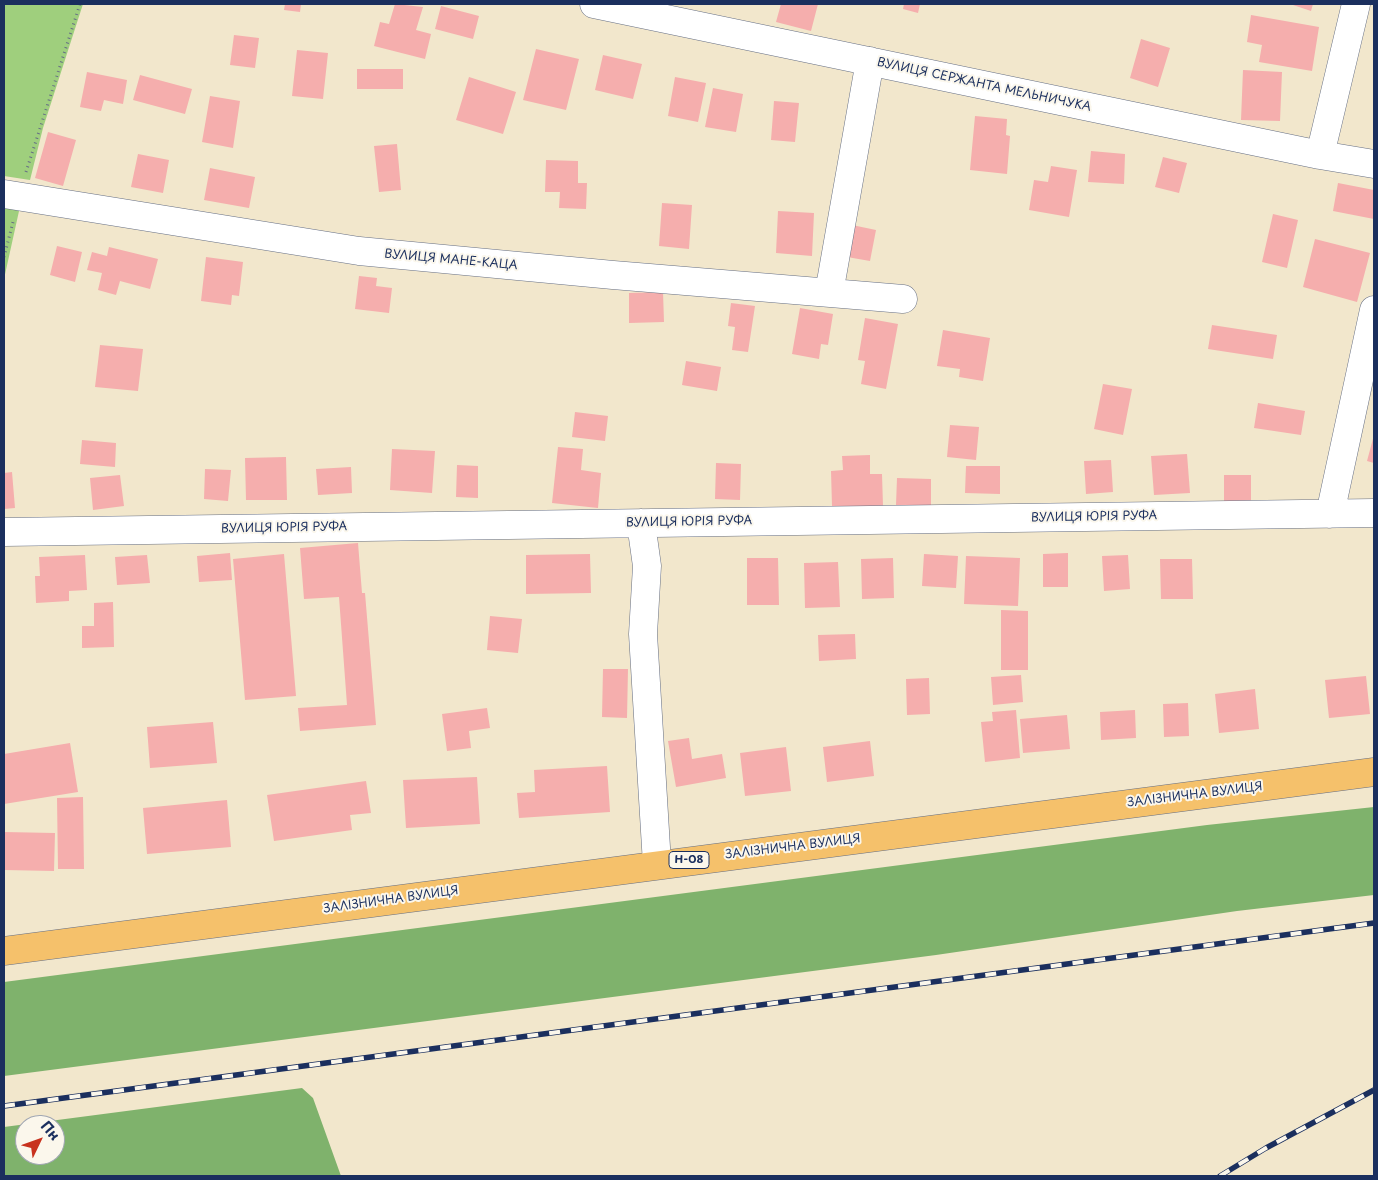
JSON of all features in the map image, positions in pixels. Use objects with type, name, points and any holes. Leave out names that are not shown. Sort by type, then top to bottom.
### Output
[{"type":"main road","name":"ЗАЛІЗНИЧНА ВУЛИЦЯ","points":[[4,951],[657,864],[1374,772]]},
{"type":"street","name":"ВУЛИЦЯ СЕРЖАНТА МЕЛЬНИЧУКА","points":[[594,4],[1320,155],[1374,164]]},
{"type":"street","points":[[1320,155],[1356,4]]},
{"type":"street","points":[[829,293],[870,61]]},
{"type":"street","name":"ВУЛИЦЯ МАНЕ-КАЦА","points":[[11,195],[359,251],[902,299]]},
{"type":"street","points":[[1330,514],[1374,310]]},
{"type":"street","name":"ВУЛИЦЯ ЮРІЯ РУФА","points":[[4,532],[1374,512]]},
{"type":"street","points":[[641,522],[647,566],[643,634],[657,864]]},
{"type":"path","points":[[4,257],[11,195],[80,4]]},
{"type":"green space","points":[[4,4],[83,4],[43,128],[30,180],[4,176]]},
{"type":"green space","points":[[4,199],[21,202],[4,279]]},
{"type":"green space","points":[[1374,807],[1374,895],[1237,911],[936,955],[4,1076],[4,982],[1207,825]]},
{"type":"green space","points":[[302,1088],[313,1098],[341,1176],[4,1176],[4,1127],[15,1126],[15,1165],[65,1165],[65,1119]]},
{"type":"building","points":[[285,4],[301,4],[300,12],[284,10]]},
{"type":"building","points":[[395,4],[423,7],[416,30],[431,34],[425,59],[374,46],[380,22],[389,24]]},
{"type":"building","points":[[781,4],[818,4],[811,31],[776,22]]},
{"type":"building","points":[[904,4],[920,4],[918,13],[903,9]]},
{"type":"building","points":[[1290,4],[1313,4],[1311,11]]},
{"type":"building","points":[[441,6],[479,16],[473,39],[435,29]]},
{"type":"building","points":[[1251,15],[1319,27],[1312,71],[1259,62],[1262,45],[1247,42]]},
{"type":"building","points":[[234,35],[259,38],[255,68],[230,65]]},
{"type":"building","points":[[1141,39],[1170,48],[1158,87],[1130,78]]},
{"type":"building","points":[[536,49],[579,59],[566,110],[523,100]]},
{"type":"building","points":[[297,50],[328,53],[323,99],[292,96]]},
{"type":"building","points":[[603,55],[642,64],[633,99],[595,90]]},
{"type":"building","points":[[357,69],[403,69],[403,89],[357,89]]},
{"type":"building","points":[[1243,70],[1282,72],[1280,121],[1241,120]]},
{"type":"building","points":[[87,72],[127,80],[123,104],[104,100],[101,111],[80,107]]},
{"type":"building","points":[[140,75],[192,89],[185,114],[133,100]]},
{"type":"building","points":[[469,77],[516,92],[503,134],[456,120]]},
{"type":"building","points":[[675,77],[706,83],[698,122],[668,116]]},
{"type":"building","points":[[713,88],[743,94],[736,132],[705,127]]},
{"type":"building","points":[[210,96],[240,101],[233,148],[202,142]]},
{"type":"building","points":[[774,101],[799,103],[795,142],[771,140]]},
{"type":"building","points":[[975,116],[1007,119],[1006,135],[1010,136],[1007,174],[970,170]]},
{"type":"building","points":[[48,132],[76,140],[63,186],[35,178]]},
{"type":"building","points":[[397,144],[401,190],[379,192],[374,146]]},
{"type":"building","points":[[1091,151],[1125,154],[1124,184],[1088,182]]},
{"type":"building","points":[[138,154],[169,160],[163,193],[131,187]]},
{"type":"building","points":[[1163,157],[1187,163],[1179,193],[1155,187]]},
{"type":"building","points":[[546,160],[578,161],[578,183],[587,183],[586,209],[559,208],[560,192],[545,192]]},
{"type":"building","points":[[1051,166],[1077,170],[1069,217],[1029,210],[1034,180],[1048,182]]},
{"type":"building","points":[[210,168],[255,177],[249,208],[204,200]]},
{"type":"building","points":[[1338,183],[1374,190],[1374,219],[1333,211]]},
{"type":"building","points":[[662,203],[692,205],[689,249],[659,246]]},
{"type":"building","points":[[778,211],[814,213],[812,256],[776,253]]},
{"type":"building","points":[[1273,214],[1298,220],[1287,268],[1262,262]]},
{"type":"building","points":[[852,225],[876,230],[870,261],[847,257]]},
{"type":"building","points":[[1315,239],[1370,253],[1357,302],[1303,287]]},
{"type":"building","points":[[57,246],[82,252],[75,282],[50,275]]},
{"type":"building","points":[[109,247],[158,259],[150,289],[120,281],[116,295],[98,290],[102,273],[87,270],[92,252],[107,256]]},
{"type":"building","points":[[206,257],[243,262],[239,296],[232,295],[231,305],[201,301]]},
{"type":"building","points":[[359,276],[377,278],[376,286],[392,288],[389,313],[355,309]]},
{"type":"building","points":[[663,292],[664,322],[629,323],[629,293]]},
{"type":"building","points":[[731,303],[755,306],[748,352],[732,350],[735,327],[728,326]]},
{"type":"building","points":[[800,308],[833,314],[828,345],[821,344],[819,359],[792,354]]},
{"type":"building","points":[[865,318],[898,324],[886,389],[861,384],[865,361],[858,360]]},
{"type":"building","points":[[1212,325],[1277,335],[1273,359],[1208,349]]},
{"type":"building","points":[[943,330],[990,338],[983,381],[959,377],[960,369],[937,366]]},
{"type":"building","points":[[100,345],[143,349],[138,391],[95,387]]},
{"type":"building","points":[[686,361],[721,367],[717,391],[682,385]]},
{"type":"building","points":[[1103,384],[1132,389],[1123,435],[1094,429]]},
{"type":"building","points":[[1258,403],[1305,411],[1301,435],[1254,428]]},
{"type":"building","points":[[575,412],[608,416],[605,441],[572,437]]},
{"type":"building","points":[[950,425],[979,427],[976,460],[947,457]]},
{"type":"building","points":[[1374,435],[1374,463],[1367,461]]},
{"type":"building","points":[[82,440],[116,443],[115,467],[80,464]]},
{"type":"building","points":[[558,447],[583,449],[581,470],[601,473],[598,508],[552,503]]},
{"type":"building","points":[[392,449],[435,451],[432,493],[390,490]]},
{"type":"building","points":[[1187,454],[1190,493],[1154,495],[1151,456]]},
{"type":"building","points":[[870,455],[870,474],[882,474],[883,506],[832,506],[831,471],[843,470],[842,456]]},
{"type":"building","points":[[286,457],[287,500],[246,500],[245,458]]},
{"type":"building","points":[[1111,460],[1113,492],[1086,494],[1084,461]]},
{"type":"building","points":[[716,463],[741,464],[740,500],[715,499]]},
{"type":"building","points":[[457,465],[478,466],[478,498],[456,497]]},
{"type":"building","points":[[966,466],[1000,466],[1000,494],[965,493]]},
{"type":"building","points":[[351,467],[352,493],[318,495],[316,469]]},
{"type":"building","points":[[205,469],[231,470],[228,501],[204,499]]},
{"type":"building","points":[[12,472],[15,508],[4,509],[4,473]]},
{"type":"building","points":[[120,475],[124,506],[93,510],[90,478]]},
{"type":"building","points":[[1224,475],[1251,475],[1251,505],[1224,506]]},
{"type":"building","points":[[897,478],[931,479],[931,505],[896,505]]},
{"type":"building","points":[[358,543],[362,593],[365,593],[376,725],[300,731],[298,708],[347,705],[339,597],[304,599],[300,548]]},
{"type":"building","points":[[230,553],[232,580],[199,582],[197,556]]},
{"type":"building","points":[[1068,553],[1068,587],[1043,587],[1043,554]]},
{"type":"building","points":[[284,554],[296,696],[245,700],[233,559]]},
{"type":"building","points":[[590,554],[591,593],[526,594],[526,555]]},
{"type":"building","points":[[924,554],[958,556],[956,588],[922,586]]},
{"type":"building","points":[[85,555],[87,590],[69,591],[69,601],[36,603],[35,576],[40,576],[39,557]]},
{"type":"building","points":[[147,555],[150,583],[117,585],[115,557]]},
{"type":"building","points":[[1128,555],[1130,589],[1104,591],[1102,556]]},
{"type":"building","points":[[966,556],[1020,558],[1018,606],[964,604]]},
{"type":"building","points":[[747,558],[778,558],[779,605],[747,605]]},
{"type":"building","points":[[893,558],[894,598],[862,599],[861,559]]},
{"type":"building","points":[[1160,559],[1192,559],[1193,599],[1161,599]]},
{"type":"building","points":[[838,562],[840,607],[805,608],[804,563]]},
{"type":"building","points":[[113,602],[114,647],[82,648],[82,626],[94,626],[94,603]]},
{"type":"building","points":[[1001,610],[1028,611],[1028,670],[1001,670]]},
{"type":"building","points":[[490,616],[522,619],[518,653],[487,650]]},
{"type":"building","points":[[855,634],[856,659],[819,661],[818,635]]},
{"type":"building","points":[[603,669],[628,669],[627,718],[602,717]]},
{"type":"building","points":[[1021,675],[1023,702],[993,705],[991,677]]},
{"type":"building","points":[[1366,676],[1370,714],[1329,718],[1325,680]]},
{"type":"building","points":[[929,678],[930,714],[907,715],[906,679]]},
{"type":"building","points":[[1255,689],[1259,729],[1219,733],[1215,694]]},
{"type":"building","points":[[1188,703],[1189,736],[1164,737],[1163,704]]},
{"type":"building","points":[[487,708],[490,728],[469,731],[471,748],[447,751],[442,714]]},
{"type":"building","points":[[1016,710],[1020,758],[985,762],[981,722],[993,721],[992,712]]},
{"type":"building","points":[[1135,710],[1136,738],[1101,740],[1100,712]]},
{"type":"building","points":[[1067,715],[1070,749],[1023,753],[1020,719]]},
{"type":"building","points":[[213,722],[217,763],[150,768],[147,727]]},
{"type":"building","points":[[689,738],[692,759],[722,754],[726,778],[676,787],[668,741]]},
{"type":"building","points":[[870,741],[874,776],[827,782],[823,747]]},
{"type":"building","points":[[70,743],[78,792],[4,804],[4,754]]},
{"type":"building","points":[[786,747],[791,791],[745,796],[740,753]]},
{"type":"building","points":[[607,766],[610,812],[519,818],[517,793],[535,792],[534,770]]},
{"type":"building","points":[[477,777],[480,824],[406,828],[403,780]]},
{"type":"building","points":[[366,781],[371,813],[350,815],[352,830],[274,841],[267,795]]},
{"type":"building","points":[[83,797],[84,869],[58,869],[57,798]]},
{"type":"building","points":[[227,800],[231,847],[147,854],[143,808]]},
{"type":"building","points":[[4,832],[55,833],[54,871],[4,870]]},
{"type":"railway","points":[[4,1106],[1374,923]]},
{"type":"railway","points":[[1220,1176],[1266,1148],[1374,1090]]}]
